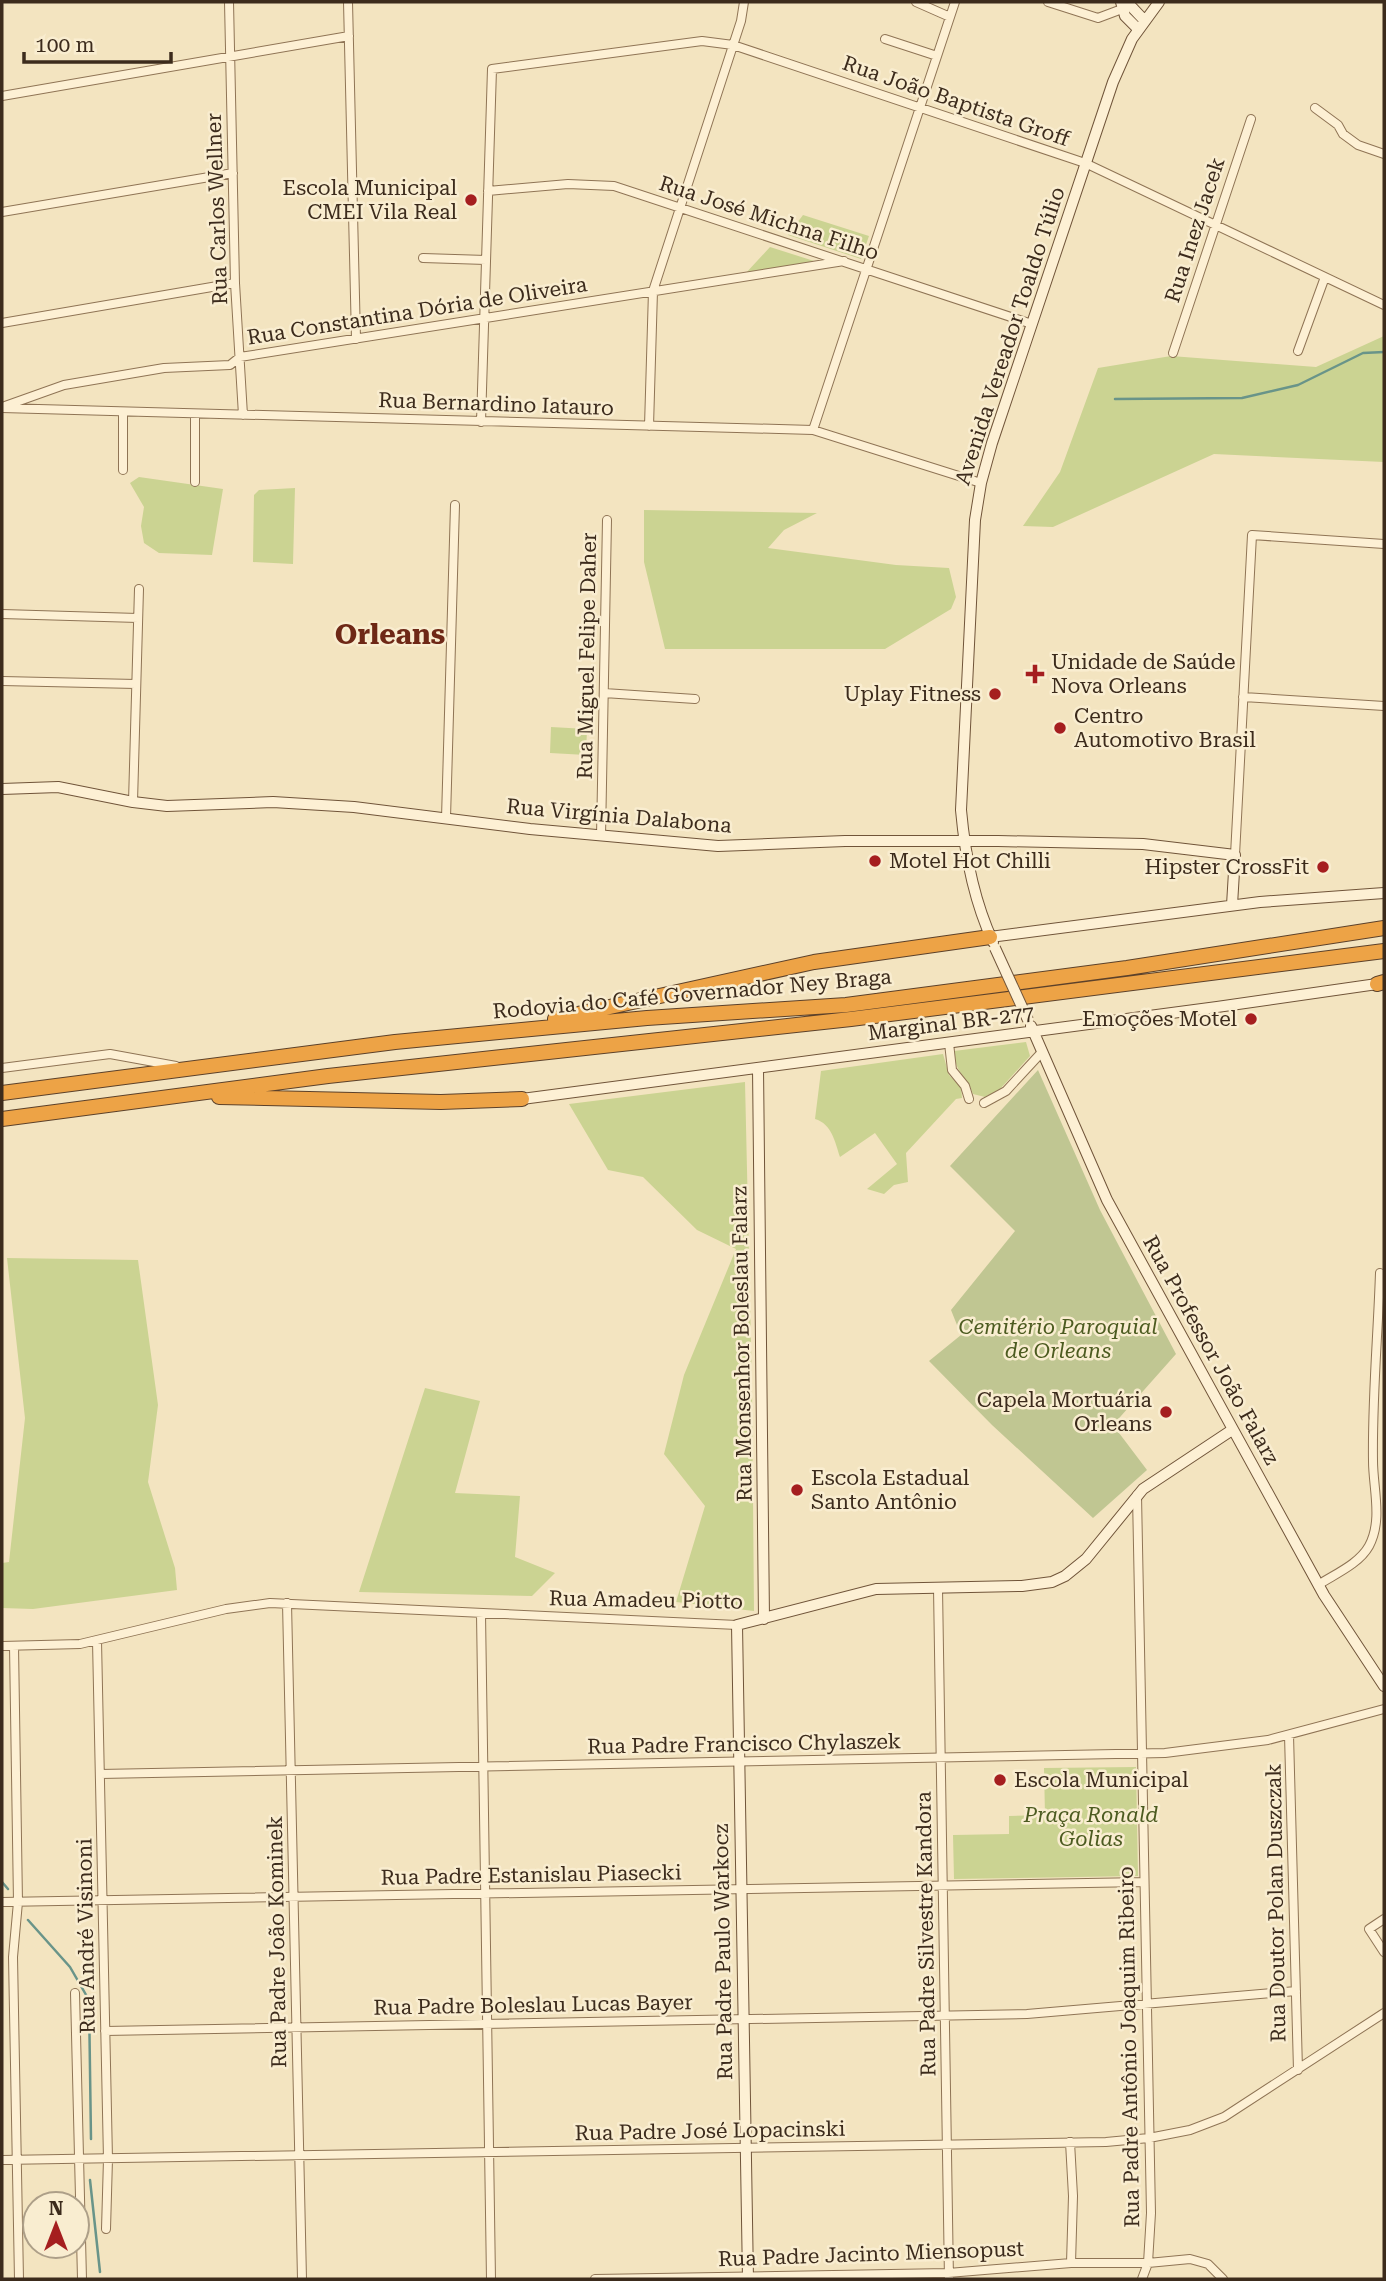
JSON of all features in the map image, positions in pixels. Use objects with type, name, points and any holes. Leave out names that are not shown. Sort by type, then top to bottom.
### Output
[{"type":"highway","name":"Rodovia do Café Governador Ney Braga","points":[[2,1093],[348,1047],[667,1016],[846,1005],[1152,964],[1384,928]]},
{"type":"highway","points":[[496,1032],[804,964],[993,943]]},
{"type":"highway","name":"Rodovia do Café Governador Ney Braga","points":[[2,1119],[172,1096],[841,1020],[1384,951]]},
{"type":"highway","points":[[172,1096],[441,1102],[522,1099]]},
{"type":"street","name":"Rua Carlos Wellner","points":[[229,2],[235,283],[243,415]]},
{"type":"street","points":[[348,2],[356,339]]},
{"type":"street","points":[[649,426],[653,291],[733,45],[744,2]]},
{"type":"street","points":[[916,2],[950,17]]},
{"type":"street","points":[[813,430],[955,2]]},
{"type":"street","points":[[1048,2],[1098,18],[1123,4],[1125,16],[1141,24]]},
{"type":"street","name":"Avenida Vereador Toaldo Túlio","points":[[1028,1020],[993,943],[974,886],[964,840],[961,773],[975,520],[981,483],[992,443],[1119,65],[1141,24],[1159,2]]},
{"type":"street","points":[[2,96],[349,36]]},
{"type":"street","points":[[885,39],[937,56]]},
{"type":"street","name":"Rua João Baptista Groff","points":[[488,191],[492,69],[702,41],[733,45],[1085,163],[1384,305]]},
{"type":"street","points":[[1315,108],[1338,125],[1343,134],[1358,145],[1384,154]]},
{"type":"street","name":"Rua Inez Jacek","points":[[1173,353],[1251,119]]},
{"type":"street","points":[[2,212],[233,173]]},
{"type":"street","name":"Rua José Michna Filho","points":[[488,191],[568,184],[601,184],[628,190],[1032,324]]},
{"type":"street","points":[[481,422],[488,191]]},
{"type":"street","points":[[423,258],[486,260]]},
{"type":"street","name":"Rua Constantina Dória de Oliveira","points":[[2,407],[64,385],[164,368],[230,365],[240,357],[844,261]]},
{"type":"street","points":[[1298,351],[1325,277]]},
{"type":"street","points":[[2,323],[235,283]]},
{"type":"street","name":"Rua Bernardino Iatauro","points":[[2,407],[813,430],[981,483]]},
{"type":"street","points":[[123,412],[123,470]]},
{"type":"street","points":[[195,414],[195,482]]},
{"type":"street","points":[[446,818],[455,505]]},
{"type":"street","name":"Rua Miguel Felipe Daher","points":[[601,836],[607,520]]},
{"type":"street","points":[[1232,905],[1252,535],[1384,544]]},
{"type":"street","points":[[132,802],[139,589]]},
{"type":"street","points":[[2,614],[138,618]]},
{"type":"street","points":[[2,681],[136,684]]},
{"type":"street","points":[[604,693],[695,699]]},
{"type":"street","points":[[1244,697],[1384,706]]},
{"type":"street","name":"Rua Virgínia Dalabona","points":[[2,789],[58,787],[132,802],[182,806],[288,802],[601,836],[727,846],[964,840],[1143,844],[1235,855]]},
{"type":"street","points":[[993,943],[1232,905],[1384,893]]},
{"type":"street","name":"Marginal BR-277","points":[[522,1099],[1382,985]]},
{"type":"street","name":"Rua Professor João Falarz","points":[[1028,1020],[1098,1184],[1318,1585],[1384,1686]]},
{"type":"street","points":[[949,1043],[952,1070],[965,1086],[969,1099]]},
{"type":"street","points":[[984,1103],[1006,1091],[1042,1052]]},
{"type":"street","points":[[2,1068],[110,1054],[189,1069]]},
{"type":"street","name":"Rua Monsenhor Boleslau Falarz","points":[[758,1068],[764,1619]]},
{"type":"street","points":[[1318,1585],[1360,1558],[1369,1547],[1373,1534],[1376,1504],[1373,1463],[1379,1400],[1380,1273]]},
{"type":"street","name":"Rua Amadeu Piotto","points":[[2,1646],[66,1646],[241,1606],[287,1603],[737,1625],[876,1589],[1037,1585],[1065,1576],[1086,1559],[1137,1495],[1149,1484],[1232,1430]]},
{"type":"street","points":[[1373,1463],[1384,1463]]},
{"type":"street","name":"Rua Padre Antônio Joaquim Ribeiro","points":[[1137,1495],[1151,2213],[1148,2263],[1142,2279]]},
{"type":"street","name":"Rua Padre Silvestre Kandora","points":[[938,1588],[948,2276]]},
{"type":"street","name":"Rua Padre João Kominek","points":[[287,1603],[302,2279]]},
{"type":"street","points":[[481,1614],[491,2279]]},
{"type":"street","name":"Rua Padre Paulo Warkocz","points":[[737,1625],[748,2278]]},
{"type":"street","name":"Rua André Visinoni","points":[[97,1641],[108,2159],[106,2229]]},
{"type":"street","points":[[14,1646],[18,1902],[13,1957],[19,2279]]},
{"type":"street","name":"Rua Padre Francisco Chylaszek","points":[[100,1773],[1142,1754],[1223,1747],[1289,1735],[1384,1709]]},
{"type":"street","name":"Rua Doutor Polan Duszczak","points":[[1289,1735],[1298,2070]]},
{"type":"street","name":"Rua Padre Estanislau Piasecki","points":[[2,1902],[1144,1882]]},
{"type":"street","points":[[1384,1919],[1369,1929],[1384,1952]]},
{"type":"street","name":"Rua Padre Boleslau Lucas Bayer","points":[[105,2031],[1051,2013],[1296,1991]]},
{"type":"street","points":[[75,1993],[82,2279]]},
{"type":"street","name":"Rua Padre José Lopacinski","points":[[2,2160],[1070,2142],[1149,2138],[1190,2130],[1217,2121],[1384,2013]]},
{"type":"street","points":[[1070,2142],[1073,2196],[1071,2263]]},
{"type":"street","name":"Rua Padre Jacinto Miensopust","points":[[595,2279],[948,2276],[1071,2263],[1148,2263],[1190,2259],[1199,2260],[1215,2269],[1223,2279]]},
{"type":"green space","points":[[803,215],[869,236],[861,259],[788,235]]},
{"type":"green space","points":[[770,247],[814,261],[745,274]]},
{"type":"green space","points":[[1384,336],[1384,462],[1214,454],[1053,527],[1023,526],[1060,472],[1098,368],[1171,356],[1316,367]]},
{"type":"green space","points":[[139,477],[223,489],[212,555],[159,553],[144,543],[141,526],[144,507],[130,483]]},
{"type":"green space","points":[[295,488],[293,564],[253,562],[254,495],[259,490]]},
{"type":"green space","points":[[644,510],[817,513],[784,530],[768,548],[896,565],[949,568],[956,597],[951,609],[885,649],[665,649],[644,562]]},
{"type":"green space","points":[[551,727],[587,729],[586,755],[550,753]]},
{"type":"green space","points":[[1026,1042],[1030,1056],[1000,1089],[985,1097],[973,1094],[956,1065],[954,1051]]},
{"type":"green space","points":[[943,1054],[949,1075],[961,1087],[962,1098],[956,1099],[906,1153],[908,1182],[894,1185],[884,1194],[867,1189],[897,1164],[875,1133],[840,1157],[829,1129],[815,1119],[821,1071]]},
{"type":"green space","name":"Cemitério Paroquial de Orleans","points":[[1038,1070],[1100,1210],[1176,1354],[1113,1425],[1147,1470],[1093,1518],[992,1425],[929,1361],[961,1335],[951,1310],[1015,1231],[950,1166]]},
{"type":"green space","points":[[745,1082],[754,1611],[676,1602],[705,1506],[664,1454],[684,1375],[736,1249],[697,1230],[643,1177],[608,1170],[569,1104]]},
{"type":"green space","points":[[7,1258],[138,1260],[158,1405],[148,1482],[175,1568],[177,1590],[33,1609],[2,1608],[2,1563],[9,1562],[25,1418]]},
{"type":"green space","points":[[425,1388],[480,1401],[455,1493],[520,1496],[515,1557],[555,1573],[532,1596],[359,1592]]},
{"type":"green space","name":"Praça Ronald Golias","points":[[1136,1767],[1138,1876],[954,1879],[953,1835],[1009,1834],[1009,1816],[1045,1815],[1044,1768]]},
{"type":"waterway","points":[[1115,399],[1242,398],[1298,385],[1363,353],[1384,352]]},
{"type":"waterway","points":[[2,1882],[8,1889]]},
{"type":"waterway","points":[[28,1920],[70,1967],[89,2000],[91,2139]]},
{"type":"waterway","points":[[90,2180],[100,2272]]},
{"type":"place","name":"Escola Municipal CMEI Vila Real","points":[[471,200]]},
{"type":"place","name":"Unidade de Saúde Nova Orleans","points":[[1035,674]]},
{"type":"place","name":"Uplay Fitness","points":[[995,694]]},
{"type":"place","name":"Centro Automotivo Brasil","points":[[1060,728]]},
{"type":"place","name":"Motel Hot Chilli","points":[[875,861]]},
{"type":"place","name":"Hipster CrossFit","points":[[1323,867]]},
{"type":"place","name":"Emoções Motel","points":[[1251,1019]]},
{"type":"place","name":"Capela Mortuária Orleans","points":[[1166,1412]]},
{"type":"place","name":"Escola Estadual Santo Antônio","points":[[797,1490]]},
{"type":"place","name":"Escola Municipal","points":[[1000,1780]]},
{"type":"district","name":"Orleans","points":[[390,634]]}]
